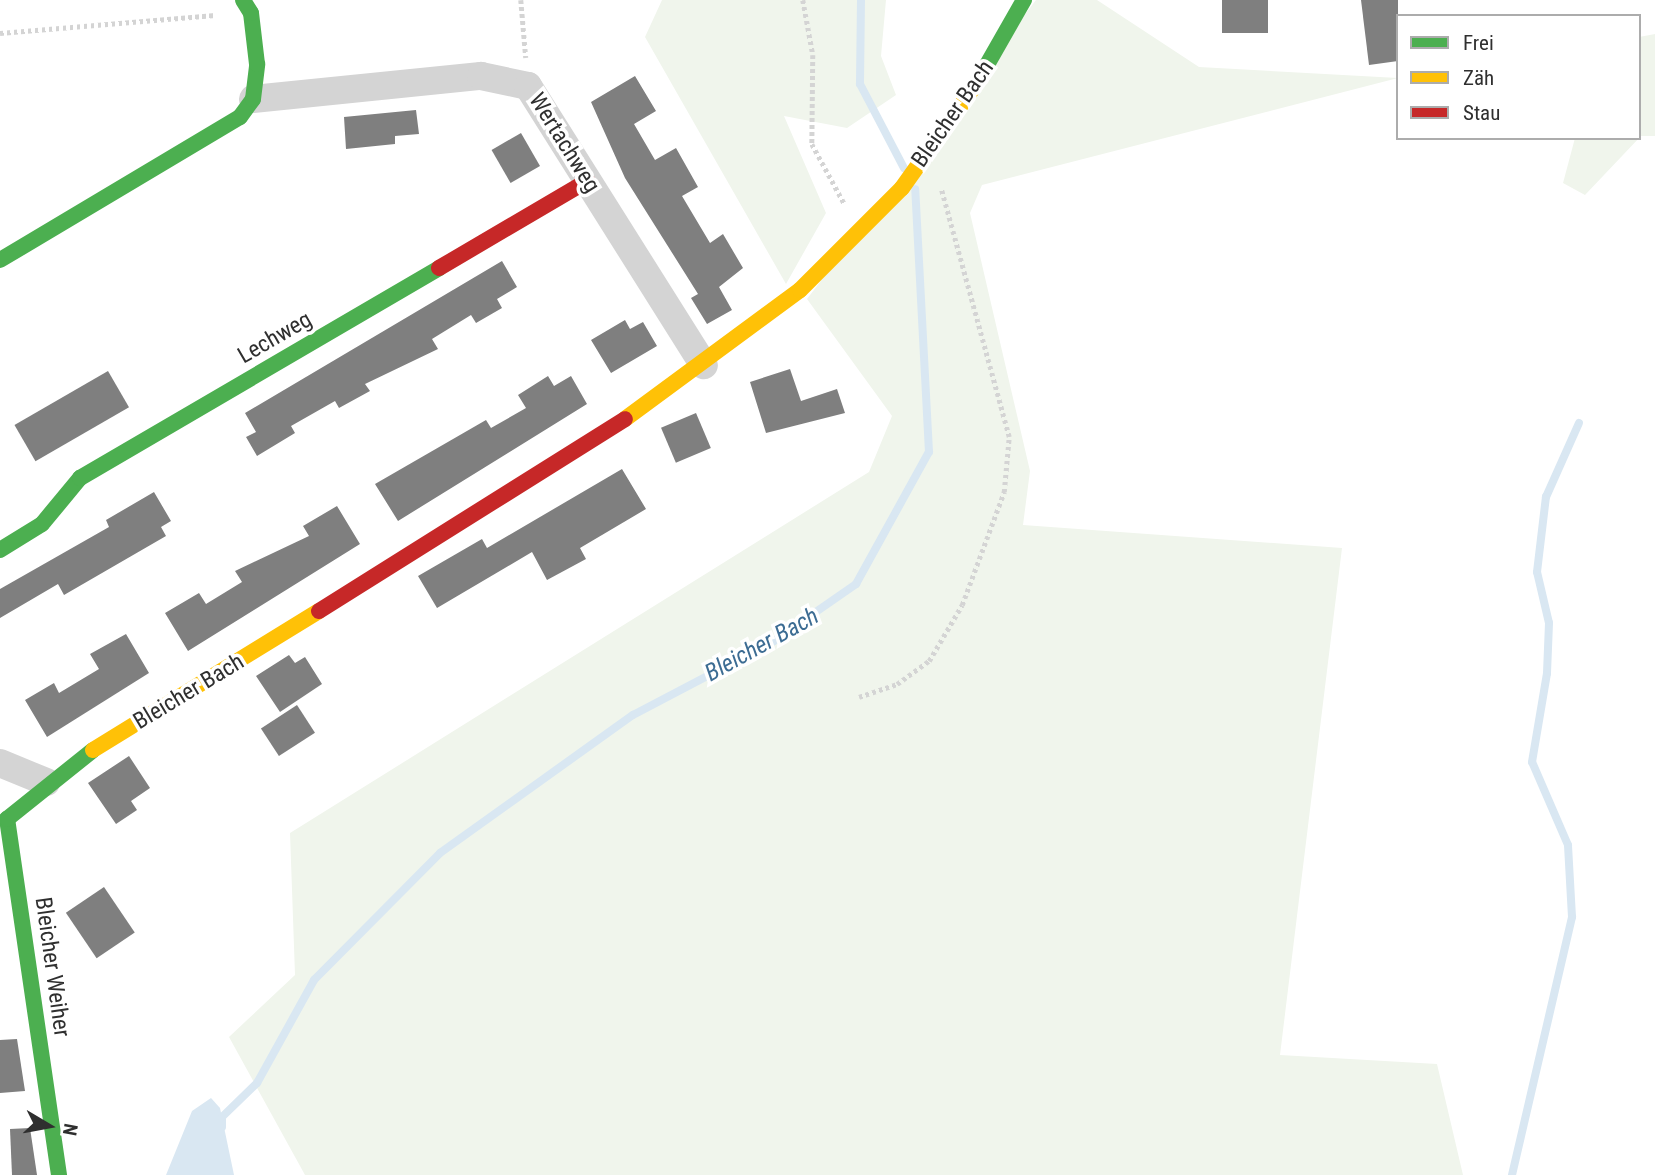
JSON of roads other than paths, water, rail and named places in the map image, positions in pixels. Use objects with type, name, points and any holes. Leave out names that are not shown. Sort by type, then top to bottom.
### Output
[{"type":"street","name":"Bleicher Bach","points":[[46,782],[570,457],[704,365],[862,230],[902,188],[986,71],[1024,0]]},
{"type":"street","points":[[0,260],[214,138],[253,99],[247,7]]},
{"type":"street","name":"Wertachweg","points":[[253,99],[481,76],[528,86],[704,365]]},
{"type":"street","name":"Lechweg","points":[[0,550],[42,524],[80,478],[587,181]]},
{"type":"street","points":[[0,763],[46,782]]},
{"type":"street","name":"Bleicher Weiher","points":[[46,782],[7,819],[59,1175]]},
{"type":"waterway","name":"Bleicher Bach","points":[[861,0],[860,84],[904,168]]},
{"type":"waterway","name":"Bleicher Bach","points":[[222,1127],[222,1117],[257,1083],[314,980],[440,853],[633,715],[774,641],[856,584],[929,452],[915,189]]},
{"type":"waterway","points":[[1512,1175],[1572,917],[1568,845],[1532,762],[1547,673],[1549,623],[1537,572],[1546,497],[1579,423]]}]
